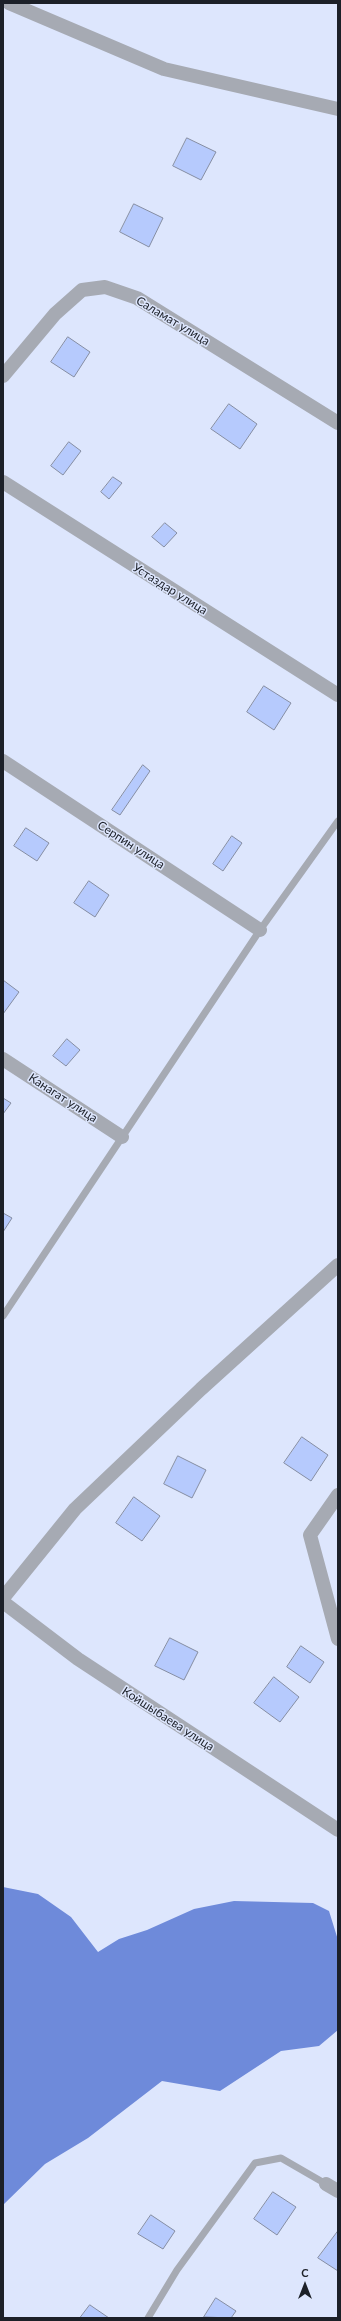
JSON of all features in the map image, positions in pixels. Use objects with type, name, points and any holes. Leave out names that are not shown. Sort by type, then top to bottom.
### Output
[{"type":"street","points":[[9,3],[164,69],[338,109]]},
{"type":"street","name":"Саламат улица","points":[[3,376],[55,314],[82,290],[105,287],[137,298],[338,423]]},
{"type":"street","name":"Устаздар улица","points":[[3,482],[338,695]]},
{"type":"street","name":"Серпин улица","points":[[3,760],[260,930]]},
{"type":"street","name":"Канагат улица","points":[[3,1059],[122,1136]]},
{"type":"street","points":[[3,1598],[75,1509],[202,1389],[338,1265]]},
{"type":"street","points":[[338,1495],[310,1535],[338,1639]]},
{"type":"street","name":"Койшыбаева улица","points":[[3,1602],[78,1659],[338,1830]]},
{"type":"lane","points":[[3,1316],[260,930],[338,821]]},
{"type":"lane","points":[[148,2318],[177,2270],[255,2164],[281,2158],[332,2188]]},
{"type":"water","points":[[3,1887],[38,1894],[71,1917],[98,1952],[119,1939],[147,1930],[194,1909],[234,1901],[313,1903],[329,1911],[338,1940],[338,2030],[319,2046],[281,2051],[220,2091],[162,2081],[88,2138],[45,2164],[3,2205]]},
{"type":"building","points":[[187,138],[216,152],[201,180],[173,166]]},
{"type":"building","points":[[134,204],[163,218],[149,247],[120,232]]},
{"type":"building","points":[[68,337],[90,352],[74,377],[51,362]]},
{"type":"building","points":[[229,404],[257,424],[240,449],[211,429]]},
{"type":"building","points":[[69,442],[81,451],[63,475],[51,466]]},
{"type":"building","points":[[113,477],[122,483],[109,499],[101,492]]},
{"type":"building","points":[[165,523],[177,533],[164,547],[152,537]]},
{"type":"building","points":[[264,686],[291,703],[274,730],[247,712]]},
{"type":"building","points":[[143,765],[150,771],[120,815],[112,810]]},
{"type":"building","points":[[26,828],[49,843],[37,861],[14,846]]},
{"type":"building","points":[[232,836],[242,843],[223,871],[213,864]]},
{"type":"building","points":[[89,881],[109,895],[95,917],[74,903]]},
{"type":"building","points":[[3,980],[19,992],[3,1014]]},
{"type":"building","points":[[67,1039],[80,1050],[66,1066],[53,1056]]},
{"type":"building","points":[[3,1098],[11,1103],[3,1114]]},
{"type":"building","points":[[3,1213],[12,1218],[3,1232]]},
{"type":"building","points":[[302,1437],[328,1455],[311,1481],[284,1463]]},
{"type":"building","points":[[178,1456],[206,1470],[192,1498],[164,1484]]},
{"type":"building","points":[[134,1497],[160,1516],[142,1541],[116,1523]]},
{"type":"building","points":[[170,1638],[198,1652],[184,1680],[155,1666]]},
{"type":"building","points":[[301,1646],[324,1662],[310,1683],[287,1667]]},
{"type":"building","points":[[274,1677],[299,1697],[280,1722],[254,1703]]},
{"type":"building","points":[[273,2192],[296,2207],[277,2235],[254,2219]]},
{"type":"building","points":[[151,2215],[175,2231],[163,2249],[138,2234]]},
{"type":"building","points":[[338,2231],[338,2271],[318,2258]]},
{"type":"building","points":[[216,2298],[236,2311],[231,2318],[204,2317]]},
{"type":"building","points":[[90,2305],[109,2318],[80,2318]]}]
